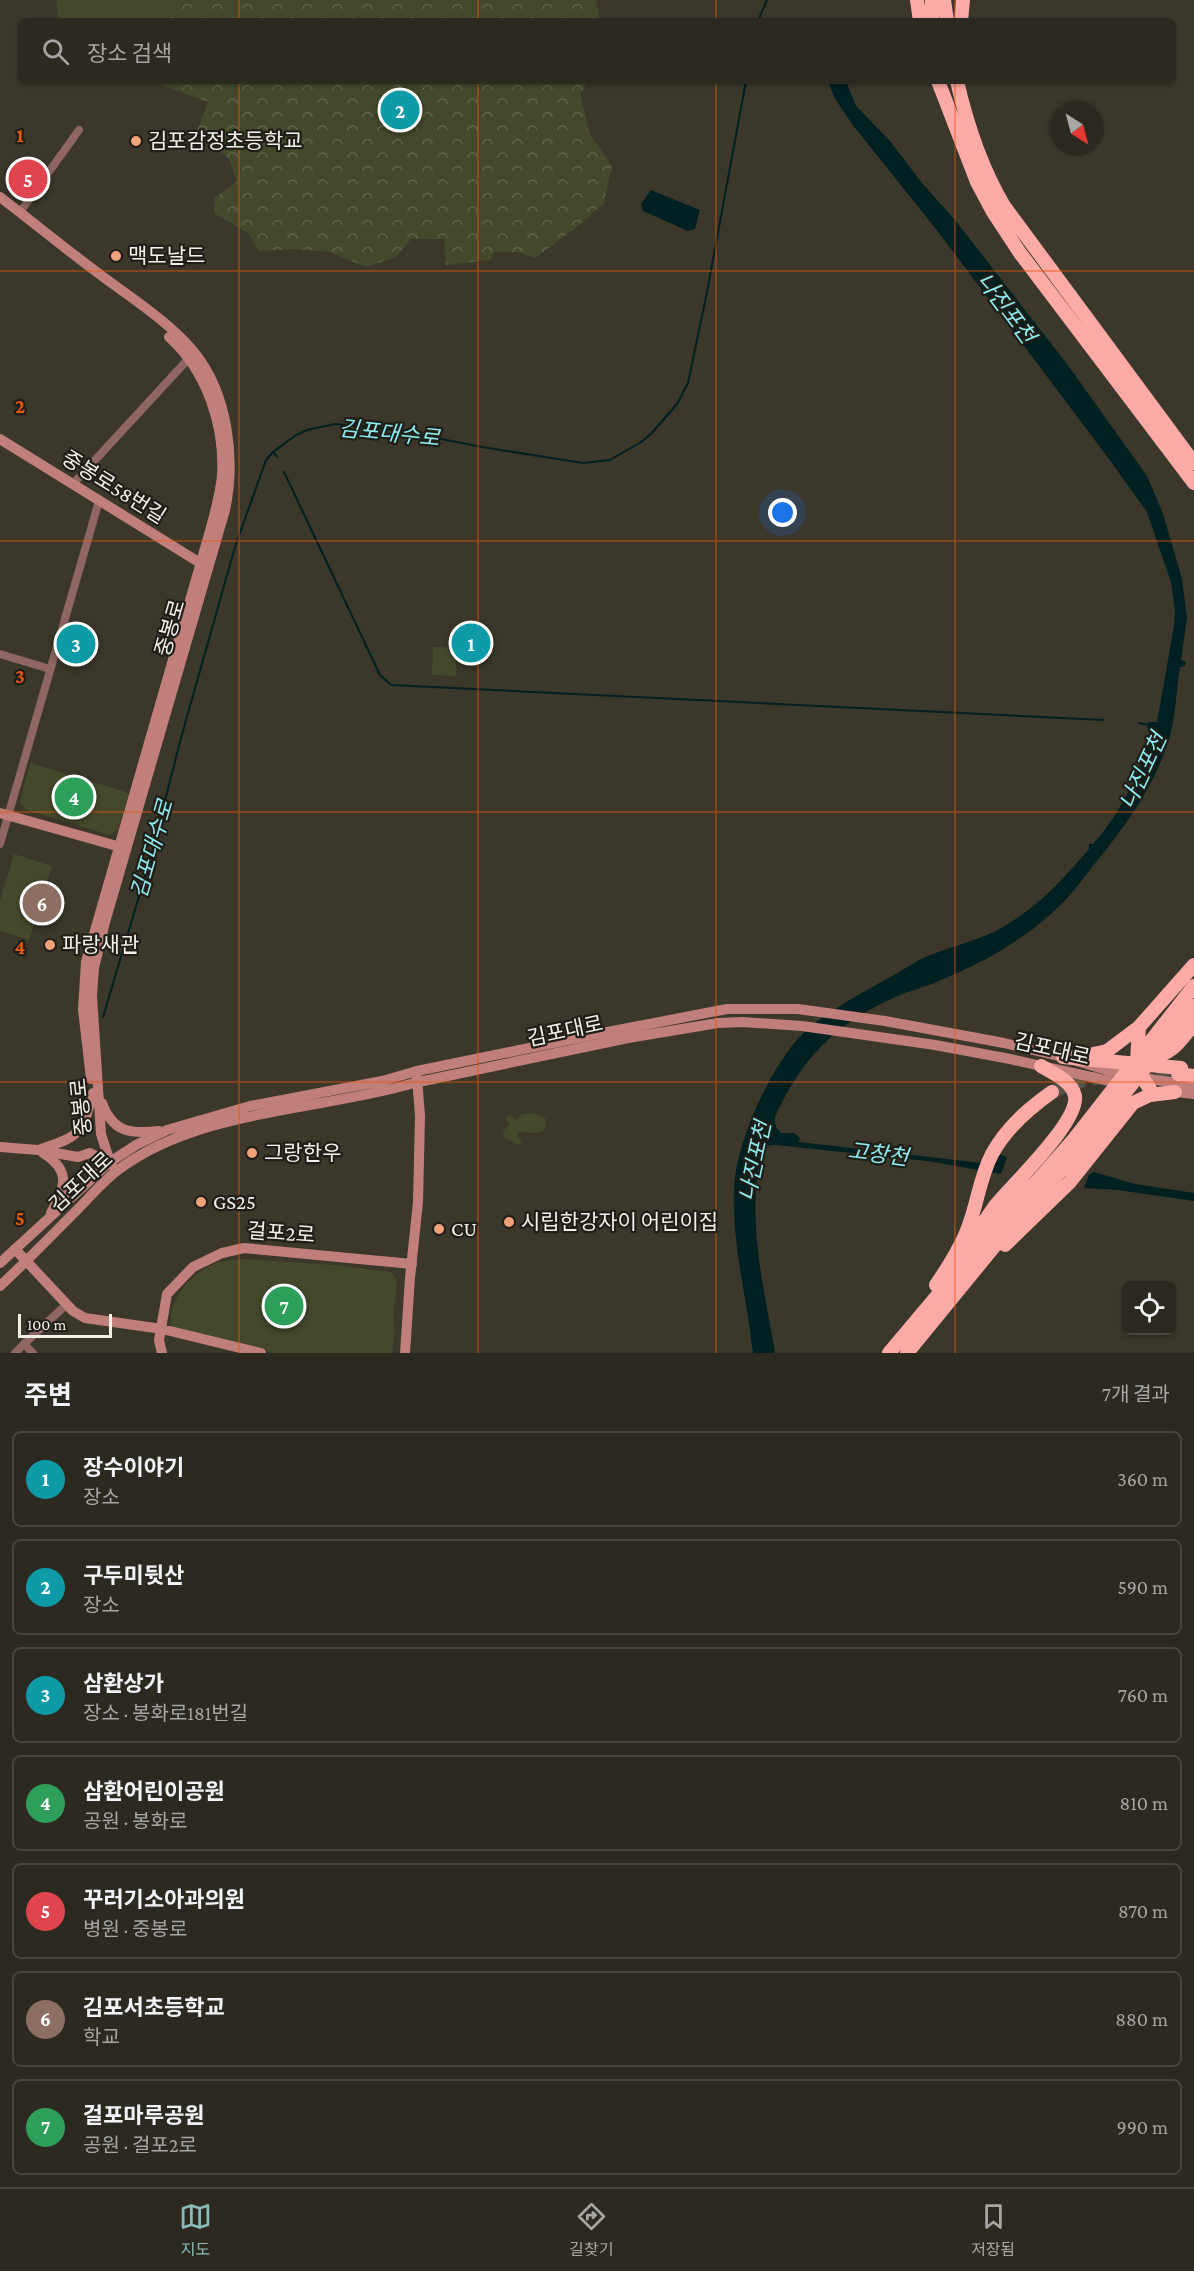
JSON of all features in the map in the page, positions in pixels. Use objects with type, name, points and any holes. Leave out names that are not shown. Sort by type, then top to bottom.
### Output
[{"type":"highway","points":[[917,0],[920,18]]},
{"type":"highway","points":[[932,0],[932,18]]},
{"type":"highway","points":[[944,0],[947,18]]},
{"type":"highway","points":[[961,18],[963,0]]},
{"type":"highway","points":[[939,84],[977,182],[1020,252],[1194,483]]},
{"type":"highway","points":[[945,84],[953,120]]},
{"type":"highway","points":[[958,84],[973,139],[992,187],[1017,226],[1194,463]]},
{"type":"highway","points":[[963,84],[969,125]]},
{"type":"highway","points":[[1063,1057],[1107,1051],[1139,1026],[1194,965]]},
{"type":"highway","points":[[1136,1042],[1147,1055],[1161,1056],[1165,1041],[1194,986]]},
{"type":"highway","points":[[933,1310],[1070,1182],[1114,1106],[1194,1006]]},
{"type":"highway","points":[[1165,1041],[1194,1024]]},
{"type":"highway","points":[[1139,1026],[1136,1042],[1137,1062],[1146,1083]]},
{"type":"highway","points":[[1165,1041],[1175,1061],[1194,1076]]},
{"type":"highway","points":[[1063,1057],[1137,1062],[1184,1070]]},
{"type":"highway","points":[[933,1310],[996,1206],[1044,1151],[1073,1111],[1075,1098],[1073,1089],[1062,1078],[1041,1066]]},
{"type":"highway","points":[[897,1351],[933,1310],[1017,1201],[1128,1091],[1113,1071]]},
{"type":"highway","points":[[897,1351],[956,1253],[970,1224],[981,1178],[993,1152],[1012,1125],[1052,1092]]},
{"type":"highway","points":[[1114,1106],[1133,1103],[1150,1095],[1175,1092]]},
{"type":"street","points":[[20,212],[79,130]]},
{"type":"street","name":"중봉로","points":[[0,197],[159,320],[192,356],[210,380],[217,398],[229,449],[227,499],[204,566],[122,847],[96,954],[92,981],[96,1090],[101,1134],[113,1167]]},
{"type":"street","name":"중봉로","points":[[0,205],[192,356]]},
{"type":"street","points":[[73,484],[192,356]]},
{"type":"street","name":"중봉로58번길","points":[[0,439],[204,566]]},
{"type":"street","points":[[0,844],[4,814],[50,669],[99,501]]},
{"type":"street","points":[[0,654],[50,669]]},
{"type":"street","points":[[4,814],[122,847]]},
{"type":"street","name":"김포대로","points":[[0,1263],[46,1221],[113,1167],[161,1145],[208,1128],[385,1092],[415,1077],[727,1009],[771,1008],[822,1012],[975,1037],[1063,1057],[1175,1092],[1194,1094]]},
{"type":"street","name":"김포대로","points":[[0,1286],[27,1261],[136,1145],[167,1130],[250,1106],[709,1024],[743,1022],[802,1026],[935,1045],[1124,1084],[1194,1085]]},
{"type":"street","points":[[403,1353],[415,1201],[415,1077]]},
{"type":"street","points":[[96,1090],[105,1112],[121,1129],[138,1133],[167,1130]]},
{"type":"street","points":[[38,1150],[64,1142],[77,1133],[87,1117],[96,1090]]},
{"type":"street","points":[[0,1147],[38,1150],[78,1157],[90,1153],[113,1167]]},
{"type":"street","points":[[38,1150],[58,1165],[64,1179],[62,1192],[46,1221]]},
{"type":"street","name":"걸포2로","points":[[162,1353],[159,1340],[167,1294],[187,1272],[222,1253],[244,1248],[409,1264]]},
{"type":"street","points":[[15,1249],[67,1304],[85,1318],[162,1329],[261,1353]]},
{"type":"street","points":[[15,1353],[67,1304]]},
{"type":"street","points":[[24,1344],[33,1353]]},
{"type":"green space","points":[[56,0],[167,0],[163,18],[59,18]]},
{"type":"green space","points":[[167,0],[596,0],[599,18],[163,18]]},
{"type":"green space","points":[[159,84],[587,84],[580,93],[589,133],[612,166],[604,203],[577,227],[535,258],[517,252],[494,252],[490,260],[446,265],[444,239],[411,239],[396,257],[366,267],[330,252],[294,249],[259,251],[249,234],[214,213],[214,198],[237,181],[229,159],[196,134],[208,102]]},
{"type":"green space","points":[[433,647],[457,648],[456,676],[432,675]]},
{"type":"green space","points":[[30,763],[129,793],[118,829],[110,835],[24,809],[20,802]]},
{"type":"green space","points":[[14,854],[52,866],[29,940],[0,931],[0,901]]},
{"type":"green space","points":[[535,1113],[546,1119],[545,1130],[536,1133],[517,1132],[522,1144],[516,1144],[504,1137],[503,1131],[510,1125],[506,1120],[507,1116],[510,1115],[516,1120],[522,1114]]},
{"type":"green space","points":[[244,1259],[334,1265],[391,1272],[397,1285],[392,1353],[273,1353],[172,1328],[173,1308],[183,1288],[190,1280],[217,1263]]},
{"type":"water","points":[[829,84],[847,84],[856,106],[890,141],[921,182],[955,220],[1067,364],[1147,476],[1163,514],[1182,579],[1187,618],[1181,660],[1186,662],[1185,666],[1180,667],[1175,712],[1169,739],[1155,774],[1137,807],[1069,896],[1038,925],[995,954],[946,978],[876,1006],[839,1030],[810,1059],[797,1076],[775,1117],[776,1126],[781,1133],[794,1133],[800,1138],[799,1142],[982,1163],[999,1154],[1007,1157],[1001,1174],[928,1161],[776,1145],[765,1147],[759,1162],[755,1216],[759,1262],[775,1353],[753,1353],[735,1231],[734,1190],[746,1132],[774,1072],[796,1041],[816,1022],[921,959],[985,936],[1008,924],[1046,895],[1089,849],[1089,844],[1093,844],[1113,819],[1128,792],[1152,733],[1147,728],[1148,722],[1157,722],[1175,611],[1171,582],[1147,512],[939,233],[852,124],[834,97]]},
{"type":"water","points":[[651,190],[700,210],[695,229],[688,231],[643,211],[641,204]]},
{"type":"water","points":[[1094,1172],[1135,1184],[1194,1193],[1194,1201],[1118,1190],[1084,1188],[1089,1175]]},
{"type":"waterway","name":"김포대수로","points":[[759,18],[767,0]]},
{"type":"waterway","name":"김포대수로","points":[[103,1017],[149,863],[181,738],[235,547],[266,460],[296,435],[307,430],[335,424],[390,429],[583,463],[610,460],[641,442],[677,404],[688,383],[745,84]]},
{"type":"waterway","name":"김포대수로","points":[[273,452],[277,457]]},
{"type":"waterway","points":[[284,472],[380,675],[391,685],[1103,720]]},
{"type":"waterway","name":"나진포천","points":[[1139,723],[1148,725]]},
{"type":"tunnel","points":[[1135,1075],[1178,1074]]},
{"type":"tunnel","points":[[1052,1092],[1071,1083],[1101,1077]]},
{"type":"place","name":"구두미뒷산","points":[[400,110]]},
{"type":"place","name":"김포감정초등학교","points":[[136,141]]},
{"type":"place","name":"꾸러기소아과의원","points":[[28,179]]},
{"type":"place","name":"맥도날드","points":[[116,256]]},
{"type":"place","name":"장수이야기","points":[[471,643]]},
{"type":"place","name":"삼환상가","points":[[76,644]]},
{"type":"place","name":"삼환어린이공원","points":[[74,797]]},
{"type":"place","name":"김포서초등학교","points":[[42,903]]},
{"type":"place","name":"파랑새관","points":[[50,945]]},
{"type":"place","name":"그랑한우","points":[[252,1153]]},
{"type":"place","name":"GS25","points":[[201,1202]]},
{"type":"place","name":"시립한강자이 어린이집","points":[[509,1222]]},
{"type":"place","name":"CU","points":[[439,1229]]},
{"type":"place","name":"걸포마루공원","points":[[284,1306]]},
{"type":"water label","name":"고창천","points":[[878,1154]]}]
